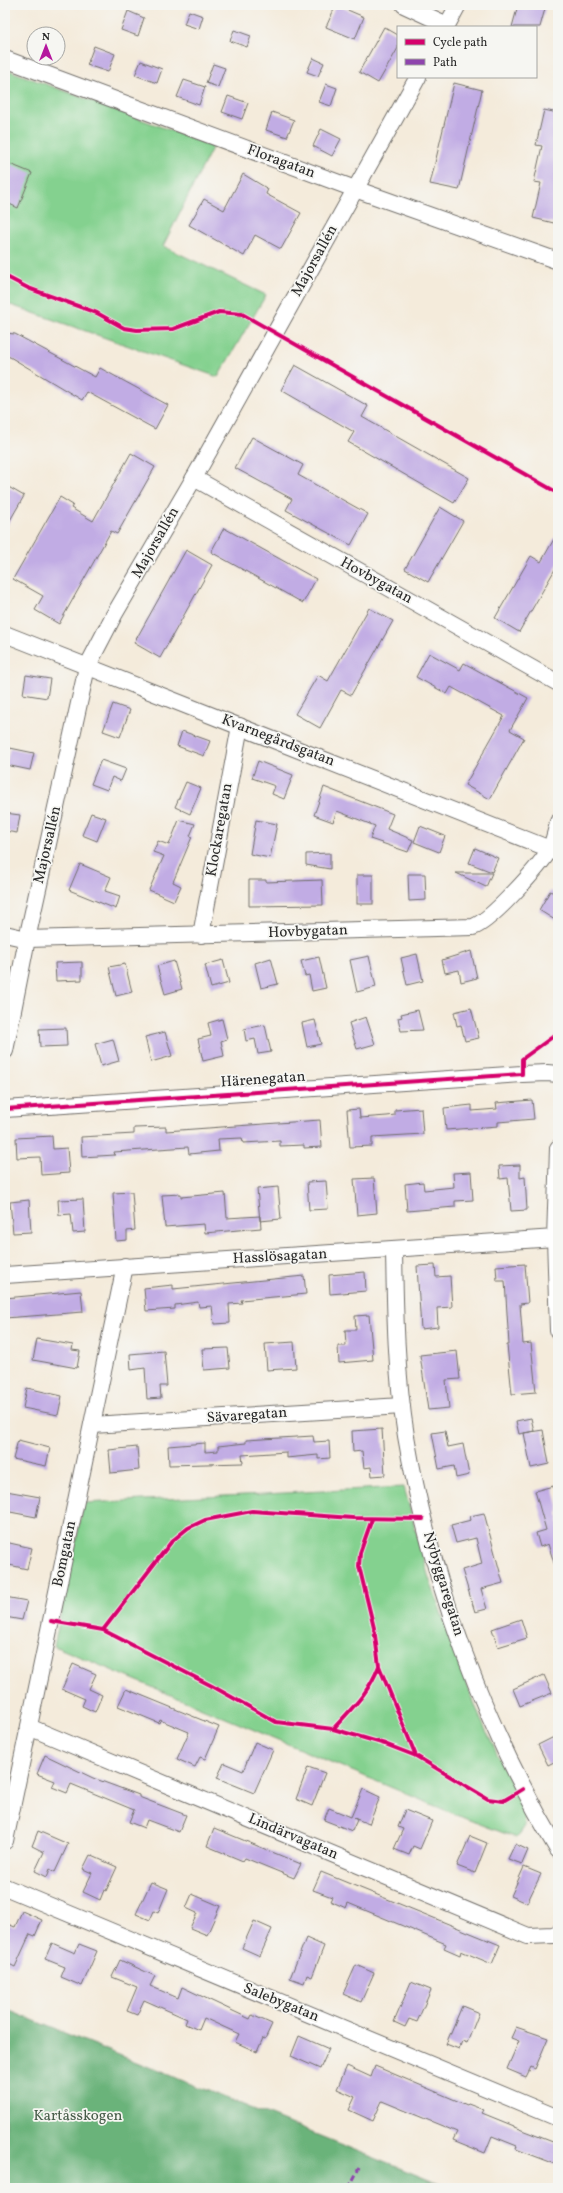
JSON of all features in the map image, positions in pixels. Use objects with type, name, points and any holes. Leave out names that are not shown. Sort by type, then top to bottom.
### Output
[{"type":"street","points":[[404,5],[447,26],[458,5]]},
{"type":"street","name":"Floragatan","points":[[5,59],[355,189],[558,261]]},
{"type":"street","name":"Majorsallén","points":[[5,1051],[27,939],[87,667],[114,614],[194,478],[417,78]]},
{"type":"street","name":"Hovbygatan","points":[[194,478],[558,684]]},
{"type":"street","name":"Kvarnegårdsgatan","points":[[5,634],[550,849]]},
{"type":"street","name":"Klockaregatan","points":[[201,935],[240,726]]},
{"type":"street","name":"Hovbygatan","points":[[5,934],[27,939],[474,927],[480,925],[492,915],[550,849],[558,822]]},
{"type":"street","name":"Härenegatan","points":[[5,1109],[547,1073],[558,1074]]},
{"type":"street","points":[[558,1148],[555,1238],[558,1331]]},
{"type":"street","name":"Hasslösagatan","points":[[5,1274],[394,1250],[555,1238]]},
{"type":"street","name":"Nybyggaregatan","points":[[394,1250],[396,1325],[402,1406],[406,1436],[430,1546],[462,1646],[504,1750],[523,1789],[558,1850]]},
{"type":"street","name":"Bomgatan","points":[[5,1841],[125,1266]]},
{"type":"street","name":"Sävaregatan","points":[[92,1425],[402,1406]]},
{"type":"street","name":"Lindärvagatan","points":[[29,1727],[528,1936],[553,1936],[558,1933]]},
{"type":"street","name":"Salebygatan","points":[[5,1887],[558,2118]]},
{"type":"green space","points":[[5,69],[213,146],[163,246],[266,295],[218,377],[5,303]]},
{"type":"green space","points":[[404,1487],[428,1575],[455,1652],[480,1718],[524,1809],[525,1826],[517,1838],[464,1818],[54,1646],[84,1503]]},
{"type":"green space","name":"Kartåsskogen","points":[[5,2009],[449,2188],[5,2188]]},
{"type":"building","points":[[336,5],[364,17],[355,39],[326,27]]},
{"type":"building","points":[[518,5],[546,5],[540,27],[512,26]]},
{"type":"building","points":[[128,11],[144,18],[138,36],[121,30]]},
{"type":"building","points":[[189,11],[203,16],[199,29],[184,24]]},
{"type":"building","points":[[384,27],[397,34],[397,50],[378,83],[359,72]]},
{"type":"building","points":[[234,30],[251,36],[247,47],[230,41]]},
{"type":"building","points":[[94,46],[115,54],[108,72],[87,65]]},
{"type":"building","points":[[313,58],[324,63],[318,76],[307,72]]},
{"type":"building","points":[[141,61],[162,69],[157,83],[135,75]]},
{"type":"building","points":[[213,64],[225,68],[218,87],[206,83]]},
{"type":"building","points":[[184,80],[205,87],[199,105],[177,97]]},
{"type":"building","points":[[454,83],[482,90],[459,190],[430,184]]},
{"type":"building","points":[[326,84],[337,88],[331,106],[319,102]]},
{"type":"building","points":[[228,96],[248,103],[242,119],[222,112]]},
{"type":"building","points":[[544,110],[558,113],[558,224],[533,218],[541,183],[534,182],[542,146],[536,145]]},
{"type":"building","points":[[272,112],[294,120],[287,137],[266,130]]},
{"type":"building","points":[[321,129],[341,139],[332,156],[313,146]]},
{"type":"building","points":[[10,164],[32,173],[18,208],[5,202],[5,175]]},
{"type":"building","points":[[243,174],[268,189],[266,194],[301,213],[281,249],[255,235],[244,256],[189,225],[204,199],[224,210]]},
{"type":"building","points":[[5,333],[15,334],[95,377],[100,368],[168,405],[155,429],[87,392],[82,400],[10,357],[5,356]]},
{"type":"building","points":[[295,365],[368,406],[362,417],[469,478],[454,503],[348,442],[354,432],[281,390]]},
{"type":"building","points":[[252,437],[303,465],[298,475],[368,514],[351,545],[286,510],[292,499],[235,468]]},
{"type":"building","points":[[131,453],[155,467],[117,534],[111,531],[59,624],[35,610],[43,596],[13,579],[60,497],[73,505],[71,508],[93,521]]},
{"type":"building","points":[[5,485],[24,496],[5,529]]},
{"type":"building","points":[[440,507],[463,521],[428,582],[405,569]]},
{"type":"building","points":[[224,528],[316,579],[303,603],[211,552]]},
{"type":"building","points":[[558,532],[558,564],[519,632],[495,618],[531,556],[541,562]]},
{"type":"building","points":[[186,550],[212,565],[160,658],[134,643]]},
{"type":"building","points":[[369,608],[393,621],[351,695],[341,690],[320,728],[295,714],[318,675],[328,681]]},
{"type":"building","points":[[429,653],[460,670],[464,663],[528,698],[510,730],[524,738],[490,799],[465,785],[504,716],[451,687],[447,694],[416,677]]},
{"type":"building","points":[[26,675],[50,679],[47,698],[23,694]]},
{"type":"building","points":[[113,704],[130,710],[120,737],[103,731]]},
{"type":"building","points":[[182,731],[210,741],[204,756],[177,746]]},
{"type":"building","points":[[10,748],[34,753],[30,770],[6,765]]},
{"type":"building","points":[[101,760],[126,769],[121,781],[112,777],[107,790],[91,784]]},
{"type":"building","points":[[258,761],[293,775],[284,799],[272,794],[275,786],[252,778]]},
{"type":"building","points":[[186,782],[201,788],[190,814],[175,807]]},
{"type":"building","points":[[324,787],[393,814],[387,829],[413,840],[408,852],[370,839],[375,826],[337,811],[333,822],[314,815]]},
{"type":"building","points":[[5,813],[20,815],[17,833],[5,831]]},
{"type":"building","points":[[91,813],[106,818],[97,841],[82,835]]},
{"type":"building","points":[[179,820],[195,824],[190,836],[192,837],[173,882],[181,886],[174,901],[149,890],[164,856],[153,852],[158,841],[169,845]]},
{"type":"building","points":[[256,820],[277,824],[270,858],[250,854]]},
{"type":"building","points":[[420,826],[445,836],[439,852],[414,842]]},
{"type":"building","points":[[475,848],[498,858],[492,872],[469,863]]},
{"type":"building","points":[[330,853],[330,869],[306,865],[306,854]]},
{"type":"building","points":[[80,864],[111,877],[105,891],[120,896],[116,909],[69,890]]},
{"type":"building","points":[[456,873],[492,873],[486,887]]},
{"type":"building","points":[[408,874],[425,874],[426,900],[409,901]]},
{"type":"building","points":[[357,875],[373,875],[373,904],[357,904]]},
{"type":"building","points":[[249,880],[266,880],[266,882],[322,880],[323,905],[249,906]]},
{"type":"building","points":[[550,891],[558,895],[558,922],[539,910]]},
{"type":"building","points":[[471,951],[477,978],[461,982],[459,970],[445,973],[442,960]]},
{"type":"building","points":[[417,954],[423,981],[407,985],[401,958]]},
{"type":"building","points":[[369,956],[376,987],[357,992],[350,960]]},
{"type":"building","points":[[319,957],[326,988],[312,991],[309,975],[305,976],[301,961]]},
{"type":"building","points":[[271,958],[278,984],[261,988],[255,963]]},
{"type":"building","points":[[223,960],[229,983],[211,988],[205,965]]},
{"type":"building","points":[[174,961],[182,989],[165,994],[157,966]]},
{"type":"building","points":[[82,962],[82,980],[56,981],[55,963]]},
{"type":"building","points":[[125,964],[132,992],[116,996],[109,967]]},
{"type":"building","points":[[471,1008],[479,1038],[465,1041],[461,1025],[457,1026],[454,1012]]},
{"type":"building","points":[[418,1010],[423,1030],[401,1031],[398,1018],[402,1017],[401,1014]]},
{"type":"building","points":[[366,1017],[375,1044],[357,1049],[349,1023]]},
{"type":"building","points":[[222,1019],[227,1039],[221,1041],[224,1056],[203,1061],[198,1039],[211,1036],[208,1023]]},
{"type":"building","points":[[315,1020],[321,1044],[307,1047],[302,1023]]},
{"type":"building","points":[[265,1025],[271,1052],[258,1054],[255,1039],[246,1041],[244,1029]]},
{"type":"building","points":[[66,1028],[67,1046],[40,1047],[39,1029]]},
{"type":"building","points":[[165,1032],[172,1056],[151,1062],[145,1037]]},
{"type":"building","points":[[113,1039],[119,1061],[101,1066],[95,1044]]},
{"type":"building","points":[[532,1100],[534,1119],[498,1122],[498,1126],[446,1130],[444,1108],[472,1105],[472,1111],[497,1109],[496,1103]]},
{"type":"building","points":[[421,1108],[423,1134],[372,1137],[372,1146],[350,1147],[347,1110],[359,1109],[360,1118],[395,1115],[395,1110]]},
{"type":"building","points":[[320,1120],[322,1147],[304,1148],[304,1145],[280,1146],[280,1141],[243,1143],[242,1138],[218,1139],[219,1151],[189,1154],[188,1147],[114,1152],[115,1155],[82,1157],[81,1137],[134,1134],[134,1128],[166,1127],[166,1131]]},
{"type":"building","points":[[52,1136],[53,1149],[67,1148],[69,1173],[41,1175],[40,1157],[17,1158],[16,1138]]},
{"type":"building","points":[[520,1165],[520,1178],[525,1177],[527,1210],[511,1211],[508,1178],[500,1179],[499,1166]]},
{"type":"building","points":[[471,1172],[473,1200],[455,1201],[455,1207],[407,1211],[405,1184],[423,1182],[424,1190],[454,1187],[453,1173]]},
{"type":"building","points":[[374,1178],[377,1213],[357,1215],[354,1179]]},
{"type":"building","points":[[326,1181],[328,1209],[309,1210],[307,1182]]},
{"type":"building","points":[[278,1187],[281,1219],[260,1221],[257,1189]]},
{"type":"building","points":[[132,1192],[135,1230],[127,1231],[127,1240],[116,1241],[113,1193]]},
{"type":"building","points":[[225,1193],[227,1218],[260,1216],[261,1228],[205,1233],[204,1224],[165,1227],[162,1195],[181,1194],[181,1197]]},
{"type":"building","points":[[83,1199],[85,1232],[73,1233],[71,1214],[59,1215],[58,1200]]},
{"type":"building","points":[[29,1200],[31,1232],[13,1233],[10,1202]]},
{"type":"building","points":[[525,1264],[528,1303],[520,1304],[523,1344],[531,1343],[536,1392],[512,1394],[507,1345],[509,1345],[505,1281],[497,1281],[496,1266]]},
{"type":"building","points":[[435,1265],[436,1277],[450,1276],[452,1307],[437,1308],[438,1327],[421,1329],[417,1266]]},
{"type":"building","points":[[365,1272],[366,1291],[330,1294],[329,1275]]},
{"type":"building","points":[[304,1276],[306,1294],[241,1300],[242,1303],[229,1304],[230,1323],[214,1324],[212,1306],[199,1307],[198,1302],[175,1305],[175,1309],[146,1311],[144,1288],[173,1285],[173,1289]]},
{"type":"building","points":[[81,1291],[83,1312],[5,1318],[5,1298]]},
{"type":"building","points":[[369,1315],[373,1360],[339,1363],[338,1346],[346,1346],[345,1330],[356,1330],[355,1316]]},
{"type":"building","points":[[37,1339],[73,1345],[72,1350],[80,1351],[77,1368],[33,1360]]},
{"type":"building","points":[[294,1342],[296,1368],[267,1370],[265,1344]]},
{"type":"building","points":[[228,1348],[230,1368],[204,1370],[202,1349]]},
{"type":"building","points":[[164,1351],[167,1386],[160,1386],[161,1398],[147,1399],[145,1368],[131,1370],[130,1354]]},
{"type":"building","points":[[457,1351],[460,1379],[446,1380],[449,1408],[428,1410],[420,1355]]},
{"type":"building","points":[[27,1388],[62,1396],[58,1415],[23,1408]]},
{"type":"building","points":[[531,1418],[534,1431],[519,1434],[516,1421]]},
{"type":"building","points":[[382,1429],[385,1475],[372,1476],[371,1467],[364,1468],[362,1451],[353,1452],[352,1431]]},
{"type":"building","points":[[543,1430],[549,1464],[531,1468],[524,1433]]},
{"type":"building","points":[[445,1431],[448,1447],[463,1444],[469,1475],[456,1478],[454,1466],[439,1469],[432,1433]]},
{"type":"building","points":[[313,1436],[314,1442],[329,1441],[330,1458],[318,1459],[318,1455],[286,1458],[286,1452],[242,1455],[243,1463],[169,1465],[168,1446],[205,1443],[205,1452],[218,1451],[218,1446],[246,1443],[246,1440]]},
{"type":"building","points":[[18,1440],[50,1448],[46,1466],[13,1459]]},
{"type":"building","points":[[137,1447],[139,1470],[111,1473],[109,1450]]},
{"type":"building","points":[[553,1486],[558,1505],[558,1566],[555,1566],[548,1544],[540,1547],[536,1533],[546,1530],[535,1491]]},
{"type":"building","points":[[6,1491],[40,1497],[36,1517],[5,1511]]},
{"type":"building","points":[[484,1513],[503,1583],[481,1589],[487,1609],[475,1612],[462,1570],[482,1564],[476,1538],[456,1543],[451,1525],[471,1520],[470,1516]]},
{"type":"building","points":[[5,1542],[32,1548],[27,1569],[5,1564]]},
{"type":"building","points":[[5,1597],[27,1601],[22,1620],[5,1617]]},
{"type":"building","points":[[521,1619],[527,1638],[498,1647],[492,1629]]},
{"type":"building","points":[[73,1664],[96,1674],[89,1689],[102,1695],[95,1712],[82,1706],[85,1699],[62,1689]]},
{"type":"building","points":[[544,1675],[552,1693],[520,1706],[513,1689]]},
{"type":"building","points":[[126,1689],[219,1727],[205,1759],[200,1757],[195,1767],[177,1759],[189,1732],[160,1720],[159,1723],[118,1706]]},
{"type":"building","points":[[558,1735],[558,1760],[548,1765],[538,1745]]},
{"type":"building","points":[[255,1742],[273,1750],[254,1793],[217,1778],[224,1763],[243,1771]]},
{"type":"building","points":[[45,1755],[93,1778],[139,1795],[139,1797],[186,1815],[179,1832],[147,1820],[144,1828],[129,1822],[134,1810],[71,1784],[67,1793],[52,1787],[55,1781],[37,1774]]},
{"type":"building","points":[[308,1767],[325,1773],[312,1806],[296,1799]]},
{"type":"building","points":[[363,1789],[380,1797],[369,1824],[354,1818],[357,1820],[352,1831],[324,1820],[329,1808],[351,1817]]},
{"type":"building","points":[[405,1810],[432,1821],[420,1849],[413,1846],[409,1855],[394,1849],[403,1829],[398,1827]]},
{"type":"building","points":[[214,1828],[301,1864],[294,1878],[245,1858],[243,1861],[207,1846]]},
{"type":"building","points":[[38,1831],[68,1844],[55,1872],[50,1869],[47,1877],[35,1871],[44,1852],[32,1846]]},
{"type":"building","points":[[470,1836],[487,1843],[475,1873],[457,1866]]},
{"type":"building","points":[[515,1844],[528,1850],[522,1864],[508,1859]]},
{"type":"building","points":[[90,1855],[117,1867],[106,1891],[104,1890],[100,1900],[83,1892],[92,1873],[83,1869]]},
{"type":"building","points":[[524,1867],[541,1874],[527,1903],[511,1896]]},
{"type":"building","points":[[321,1872],[500,1945],[492,1964],[461,1951],[460,1955],[444,1948],[446,1944],[348,1903],[346,1908],[330,1901],[332,1897],[313,1890]]},
{"type":"building","points":[[151,1882],[168,1889],[158,1913],[154,1911],[150,1920],[136,1914]]},
{"type":"building","points":[[192,1894],[220,1906],[207,1935],[190,1928],[197,1913],[186,1908]]},
{"type":"building","points":[[22,1911],[42,1920],[35,1936],[30,1934],[15,1967],[5,1962],[5,1923],[15,1927]]},
{"type":"building","points":[[254,1921],[272,1929],[260,1956],[242,1948]]},
{"type":"building","points":[[306,1938],[324,1946],[312,1977],[307,1975],[304,1983],[290,1978]]},
{"type":"building","points":[[52,1943],[75,1953],[79,1944],[97,1951],[82,1986],[61,1977],[65,1967],[45,1959]]},
{"type":"building","points":[[120,1960],[155,1976],[150,1986],[178,1998],[182,1987],[250,2019],[252,2015],[272,2024],[265,2039],[263,2038],[257,2052],[235,2042],[239,2034],[204,2018],[199,2030],[185,2024],[187,2019],[144,2000],[137,2015],[127,2011],[137,1987],[112,1977]]},
{"type":"building","points":[[356,1965],[374,1973],[361,2002],[343,1994]]},
{"type":"building","points":[[411,1982],[431,1990],[417,2022],[409,2019],[405,2027],[394,2022]]},
{"type":"building","points":[[462,2006],[479,2013],[467,2043],[462,2041],[459,2049],[446,2044]]},
{"type":"building","points":[[516,2027],[548,2038],[535,2069],[531,2067],[526,2077],[507,2069],[519,2041],[511,2038]]},
{"type":"building","points":[[299,2036],[329,2049],[320,2069],[291,2056]]},
{"type":"building","points":[[347,2066],[371,2077],[375,2066],[467,2105],[468,2104],[484,2110],[482,2113],[558,2144],[558,2165],[516,2149],[517,2146],[492,2136],[485,2153],[453,2140],[457,2132],[382,2101],[373,2121],[349,2110],[355,2097],[337,2089]]},
{"type":"marked path","points":[[349,2188],[359,2168]]},
{"type":"cycle path","points":[[5,276],[28,288],[97,313],[124,328],[137,330],[173,329],[219,312],[242,314],[558,493]]},
{"type":"cycle path","points":[[5,1109],[522,1074],[522,1059],[558,1033]]},
{"type":"cycle path","points":[[103,1630],[172,1541],[188,1528],[205,1520],[252,1511],[353,1518],[423,1519]]},
{"type":"cycle path","points":[[372,1519],[360,1553],[359,1566],[374,1628],[379,1666],[416,1756]]},
{"type":"cycle path","points":[[51,1621],[103,1630],[212,1686],[276,1722],[333,1729],[385,1744],[416,1756],[488,1799],[503,1801],[523,1789]]},
{"type":"cycle path","points":[[333,1729],[365,1692],[375,1676],[379,1666]]}]
